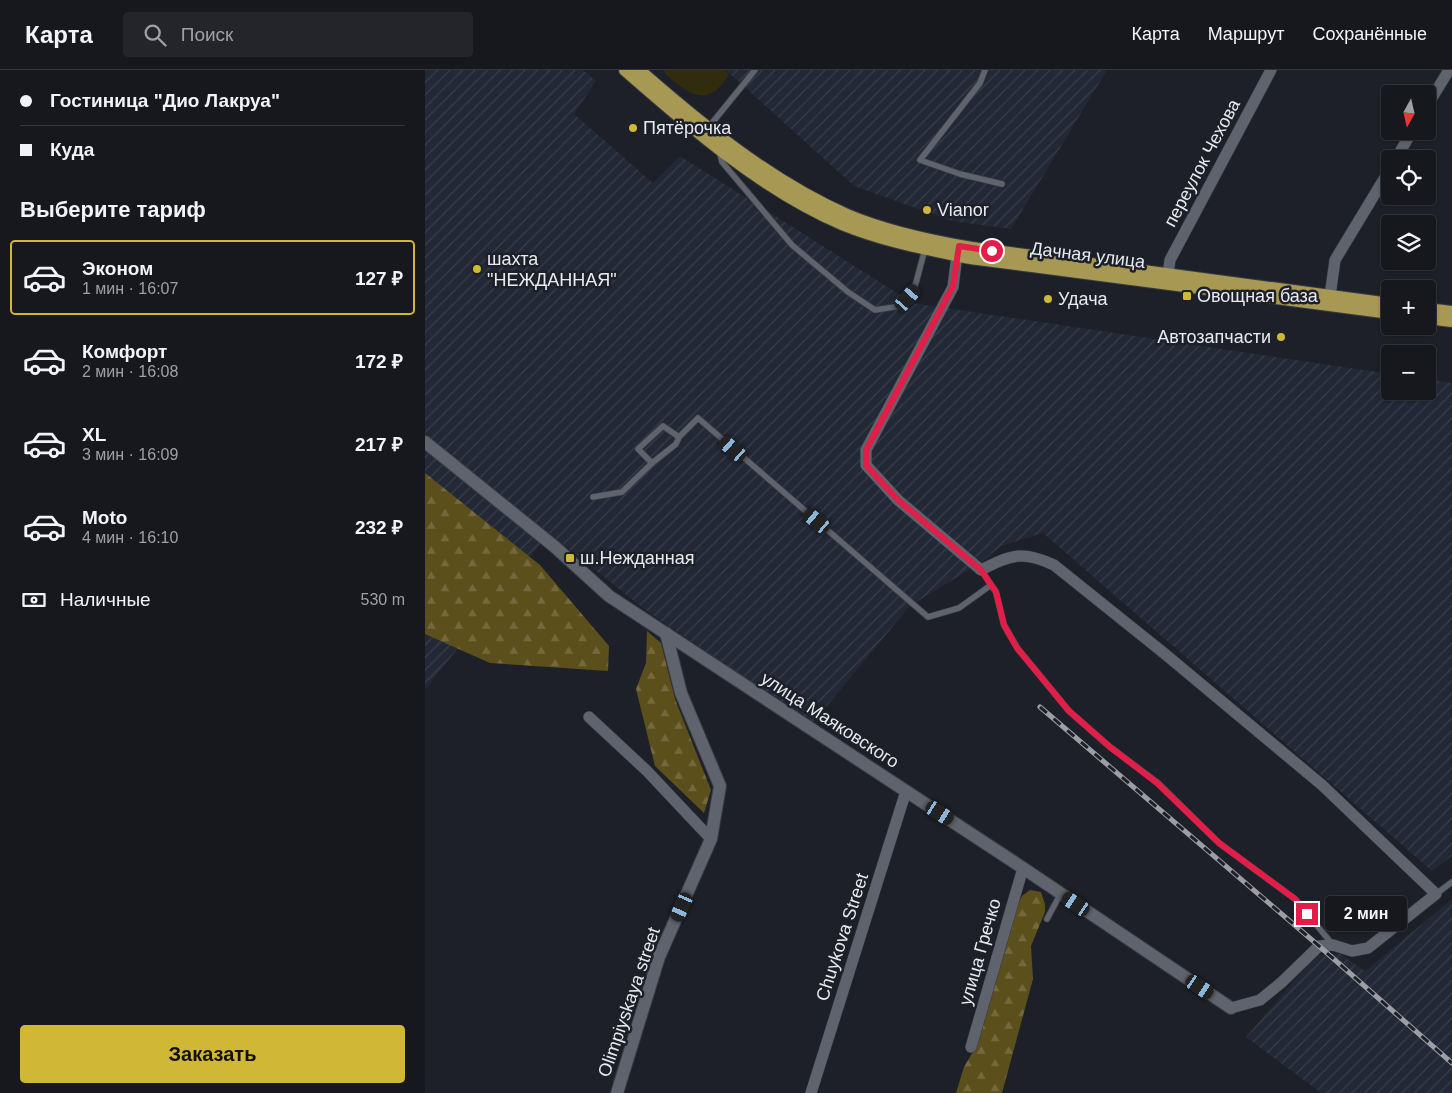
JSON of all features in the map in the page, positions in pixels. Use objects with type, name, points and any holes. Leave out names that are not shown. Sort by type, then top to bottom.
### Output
[{"type":"main road","name":"Дачная улица","points":[[625,70],[645,75],[706,131],[719,146],[759,176],[842,224],[876,236],[925,249],[958,250],[1330,301],[1381,311]]},
{"type":"main road","name":"Дачная улица","points":[[706,131],[826,204],[881,227],[958,250]]},
{"type":"main road","name":"Дачная улица","points":[[1330,301],[1381,304]]},
{"type":"main road","points":[[1436,310],[1452,312]]},
{"type":"main road","points":[[1436,319],[1452,322]]},
{"type":"street","name":"переулок Чехова","points":[[1168,279],[1170,260],[1271,70]]},
{"type":"street","points":[[1436,91],[1449,70]]},
{"type":"street","points":[[1330,301],[1335,260],[1381,184]]},
{"type":"street","points":[[958,250],[953,286],[866,450],[866,465],[898,500],[981,570],[1009,556],[1035,556],[1054,565],[1165,654],[1322,785],[1436,894],[1368,948],[1352,951],[1333,945],[1319,946],[1283,982],[1260,1000],[1231,1008]]},
{"type":"street","name":"улица Маяковского","points":[[425,442],[555,547],[609,596],[1061,893],[1231,1008]]},
{"type":"street","name":"Olimpiyskaya street","points":[[617,1093],[659,957],[711,840],[720,786],[681,694],[666,634]]},
{"type":"street","points":[[589,717],[647,771],[711,840]]},
{"type":"street","name":"Chuykova Street","points":[[811,1093],[907,791]]},
{"type":"street","name":"улица Гречко","points":[[971,1047],[1023,868]]},
{"type":"lane","points":[[706,131],[755,70]]},
{"type":"lane","points":[[985,70],[980,83],[920,160],[960,174],[1002,184]]},
{"type":"lane","points":[[719,146],[722,162],[792,245],[848,292],[875,310],[901,306],[915,290],[925,249]]},
{"type":"lane","points":[[593,497],[622,492],[652,463],[676,444],[679,437],[698,418],[928,617],[959,608],[991,585]]},
{"type":"lane","points":[[652,463],[638,449],[663,426],[679,437]]},
{"type":"lane","points":[[981,570],[996,592],[1004,625],[1017,648],[1069,711],[1110,747],[1157,783],[1219,843],[1295,899],[1333,945]]},
{"type":"lane","points":[[1436,894],[1452,882]]},
{"type":"lane","points":[[1047,919],[1061,893]]},
{"type":"shaded area","points":[[425,70],[583,70],[596,81],[574,114],[653,183],[680,156],[913,303],[1381,373],[1381,400],[1436,400],[1436,380],[1452,383],[1452,856],[1432,871],[1043,533],[1001,546],[982,562],[910,606],[812,724],[644,609],[549,533],[425,690]]},
{"type":"shaded area","points":[[664,70],[724,70],[729,74],[714,92],[698,95],[682,87],[665,74]]},
{"type":"shaded area","points":[[726,70],[1107,70],[1011,229],[952,221],[854,186]]},
{"type":"shaded area","points":[[1452,899],[1452,1093],[1321,1093],[1246,1037],[1316,955],[1340,954],[1365,971]]},
{"type":"green space","points":[[425,473],[540,565],[609,646],[608,671],[490,663],[425,634]]},
{"type":"green space","points":[[647,631],[661,643],[675,699],[711,790],[704,813],[655,766],[636,689],[646,663]]},
{"type":"green space","points":[[1030,890],[1041,892],[1045,904],[1045,912],[1031,946],[1033,979],[1002,1093],[956,1093],[964,1067],[974,1050],[1018,904],[1022,896]]},
{"type":"railway","points":[[1040,707],[1319,946],[1452,1063]]},
{"type":"place","name":"Пятёрочка","points":[[633,128]]},
{"type":"place","name":"Vianor","points":[[927,210]]},
{"type":"place","name":"шахта \"НЕЖДАННАЯ\"","points":[[477,269]]},
{"type":"place","name":"Овощная база","points":[[1187,296]]},
{"type":"place","name":"Удача","points":[[1048,299]]},
{"type":"place","name":"Автозапчасти","points":[[1281,337]]},
{"type":"place","name":"ш.Нежданная","points":[[570,558]]},
{"type":"route","points":[[992,251],[959,246],[953,286],[866,450],[866,465],[898,500],[981,570],[996,592],[1004,625],[1017,648],[1043,677],[1069,711],[1110,747],[1157,783],[1219,843],[1295,899],[1307,914]]}]
